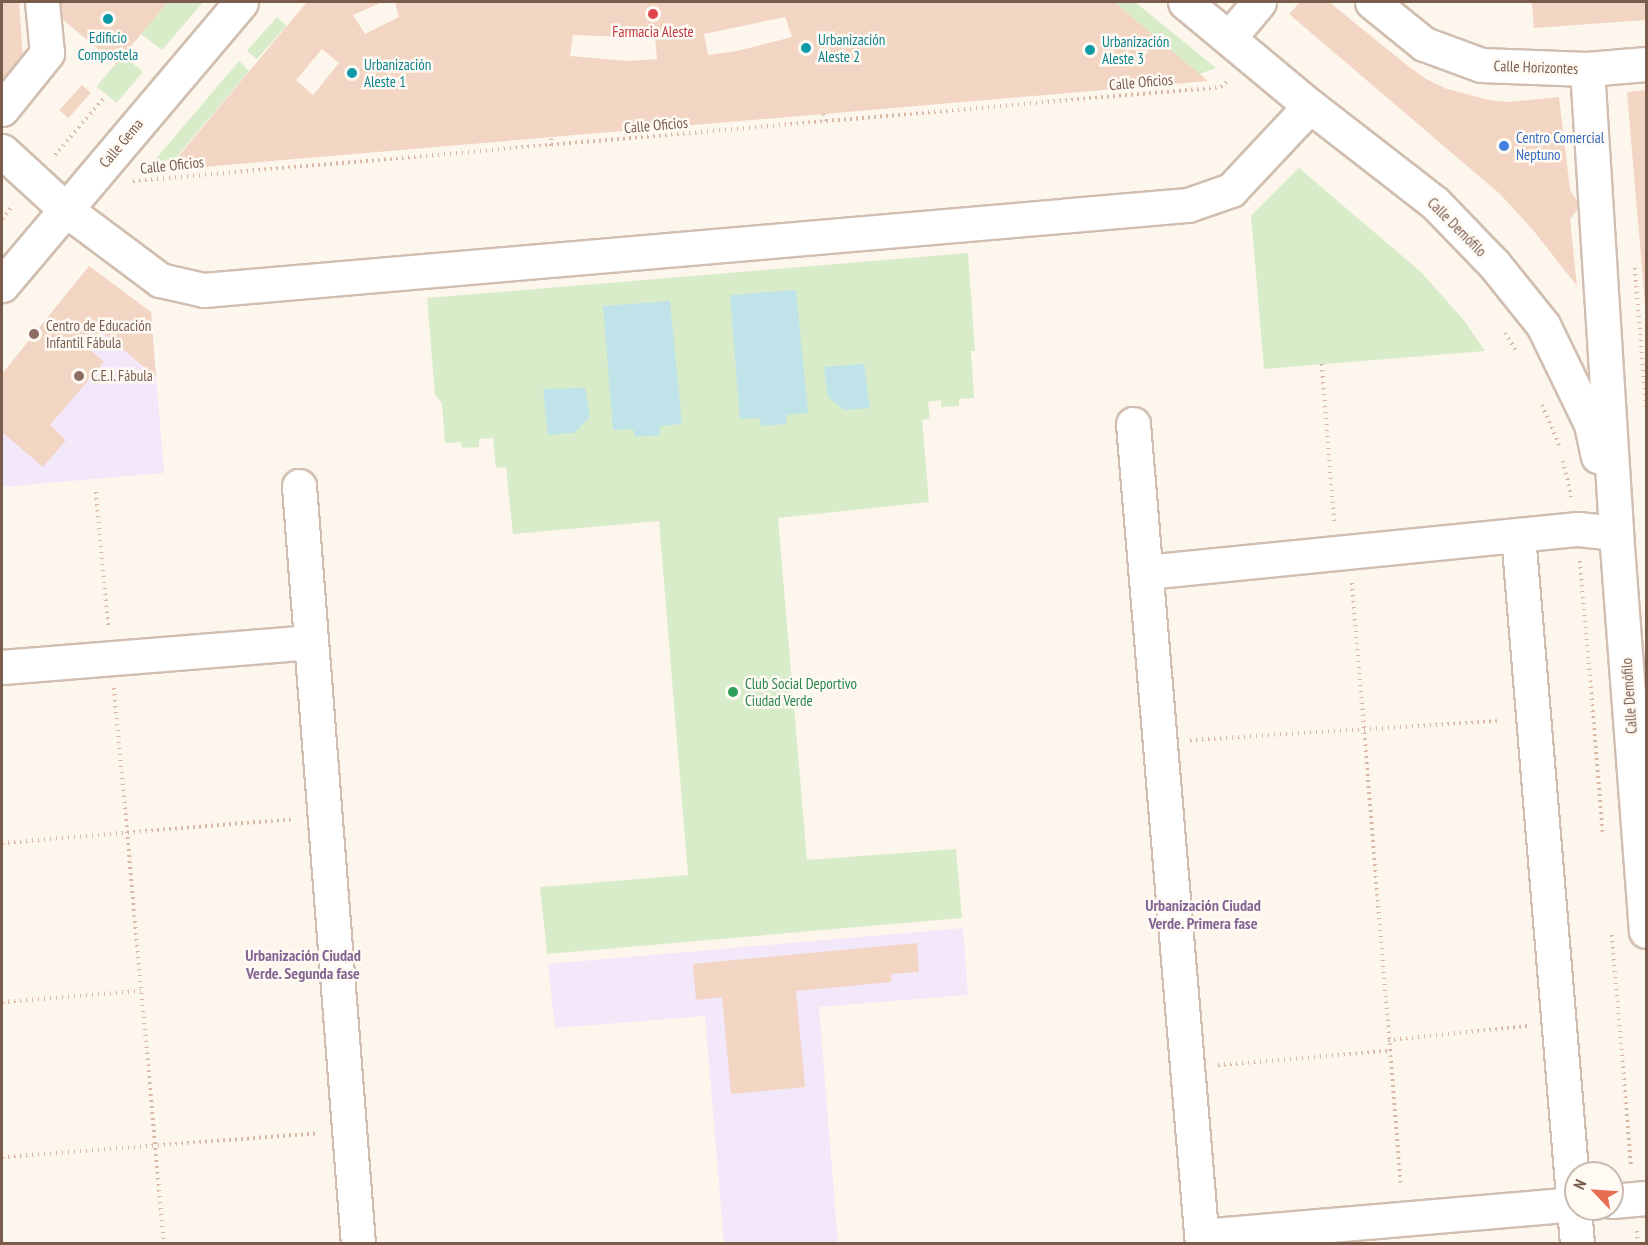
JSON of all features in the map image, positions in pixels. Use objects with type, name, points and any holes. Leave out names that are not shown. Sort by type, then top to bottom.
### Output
[{"type":"street","points":[[2,109],[46,53],[42,2]]},
{"type":"street","name":"Calle Gema","points":[[2,285],[241,2]]},
{"type":"street","name":"Calle Demófilo","points":[[1185,2],[1310,106],[1435,203],[1494,264],[1543,325],[1591,424],[1616,533]]},
{"type":"street","points":[[1229,38],[1259,2]]},
{"type":"street","name":"Calle Horizontes","points":[[1372,2],[1424,44],[1481,65],[1587,69],[1647,64]]},
{"type":"street","name":"Calle Demófilo","points":[[1587,69],[1616,533],[1647,931]]},
{"type":"street","points":[[2,151],[74,198],[160,280],[204,290],[1188,206],[1230,190],[1310,106]]},
{"type":"street","points":[[1133,424],[1202,1240],[1564,1205]]},
{"type":"street","points":[[299,486],[358,1244]]},
{"type":"street","points":[[1146,572],[1578,529],[1616,533]]},
{"type":"street","points":[[1518,535],[1571,1161]]},
{"type":"street","points":[[2,667],[311,642]]},
{"type":"street","points":[[1624,1200],[1647,1198]]},
{"type":"street","points":[[1576,1221],[1577,1244]]},
{"type":"path","name":"Calle Oficios","points":[[74,198],[167,177],[1221,87],[1229,79]]},
{"type":"path","points":[[823,114],[826,122]]},
{"type":"path","points":[[551,146],[552,136]]},
{"type":"path","points":[[1322,364],[1363,729],[1403,1219]]},
{"type":"path","points":[[96,492],[164,1244]]},
{"type":"path","points":[[1160,741],[1533,719]]},
{"type":"path","points":[[2,843],[324,817]]},
{"type":"path","points":[[2,1002],[141,991]]},
{"type":"path","points":[[1389,1040],[1559,1023]]},
{"type":"path","points":[[1187,1067],[1390,1051]]},
{"type":"path","points":[[2,1157],[349,1130]]},
{"type":"shaded area","name":"C.E.I. Fábula","points":[[89,266],[151,312],[164,473],[2,487],[2,374]]},
{"type":"shaded area","points":[[963,928],[968,995],[819,1007],[838,1243],[724,1243],[705,1016],[555,1028],[548,964]]},
{"type":"green space","points":[[168,2],[203,2],[162,50],[141,34]]},
{"type":"green space","points":[[1114,2],[1135,2],[1216,68],[1199,74]]},
{"type":"green space","points":[[277,17],[287,26],[257,59],[247,50]]},
{"type":"green space","points":[[123,55],[143,72],[117,103],[97,86]]},
{"type":"green space","points":[[239,61],[249,71],[174,160],[154,161]]},
{"type":"green space","points":[[1299,168],[1421,272],[1463,319],[1485,351],[1264,369],[1251,216]]},
{"type":"green space","name":"Club Social Deportivo Ciudad Verde","points":[[968,253],[975,351],[971,351],[974,398],[959,399],[959,406],[941,407],[941,400],[928,402],[930,419],[922,420],[929,502],[778,518],[807,860],[956,849],[962,918],[547,954],[540,887],[688,875],[659,521],[513,534],[506,467],[496,468],[493,438],[479,439],[479,447],[462,448],[461,442],[445,443],[442,403],[435,395],[427,298]]},
{"type":"water","points":[[796,290],[808,413],[786,415],[786,424],[762,426],[759,418],[740,419],[730,295]]},
{"type":"water","points":[[670,301],[682,424],[660,426],[660,435],[635,437],[633,429],[613,430],[603,306]]},
{"type":"water","points":[[864,364],[870,408],[844,410],[828,397],[824,367]]},
{"type":"water","points":[[585,388],[590,417],[574,433],[548,435],[543,389]]},
{"type":"building","points":[[2,2],[19,2],[23,58],[16,77],[2,78]]},
{"type":"building","name":"Edificio Compostela","points":[[46,2],[168,2],[116,64],[44,4]]},
{"type":"building","points":[[307,2],[382,2],[353,15],[365,34],[399,17],[395,2],[1114,2],[1208,81],[167,170]],"holes":[[[785,17],[792,37],[737,51],[708,55],[704,34]],[[573,35],[655,38],[657,59],[627,61],[570,56]],[[322,49],[339,63],[313,95],[296,80]]]},
{"type":"building","name":"Centro Comercial Neptuno","points":[[1300,2],[1329,2],[1408,66],[1426,79],[1447,89],[1489,100],[1508,102],[1559,97],[1570,190],[1578,202],[1577,210],[1570,219],[1577,286],[1533,230],[1500,194],[1289,14]]},
{"type":"building","points":[[1532,2],[1646,2],[1646,20],[1534,28]]},
{"type":"building","points":[[82,85],[91,93],[68,118],[59,110]]},
{"type":"building","points":[[1646,90],[1646,304],[1645,304],[1627,92]]},
{"type":"building","points":[[89,266],[151,312],[156,377],[102,332],[88,348],[104,362],[50,425],[66,440],[43,467],[2,432],[2,374]]},
{"type":"building","points":[[917,943],[919,972],[891,974],[891,982],[796,991],[805,1087],[731,1094],[722,997],[696,1000],[693,964]]},
{"type":"place","name":"Farmacia Aleste","points":[[653,14]]},
{"type":"place","name":"Edificio Compostela","points":[[108,19]]},
{"type":"place","name":"Urbanización Aleste 2","points":[[806,48]]},
{"type":"place","name":"Urbanización Aleste 3","points":[[1090,50]]},
{"type":"place","name":"Urbanización Aleste 1","points":[[352,73]]},
{"type":"place","name":"Centro Comercial Neptuno","points":[[1504,146]]},
{"type":"place","name":"Centro de Educación Infantil Fábula","points":[[34,334]]},
{"type":"place","name":"C.E.I. Fábula","points":[[79,376]]},
{"type":"place","name":"Club Social Deportivo Ciudad Verde","points":[[733,692]]},
{"type":"district","name":"Urbanización Ciudad Verde. Primera fase","points":[[1203,914]]},
{"type":"district","name":"Urbanización Ciudad Verde. Segunda fase","points":[[303,964]]}]
